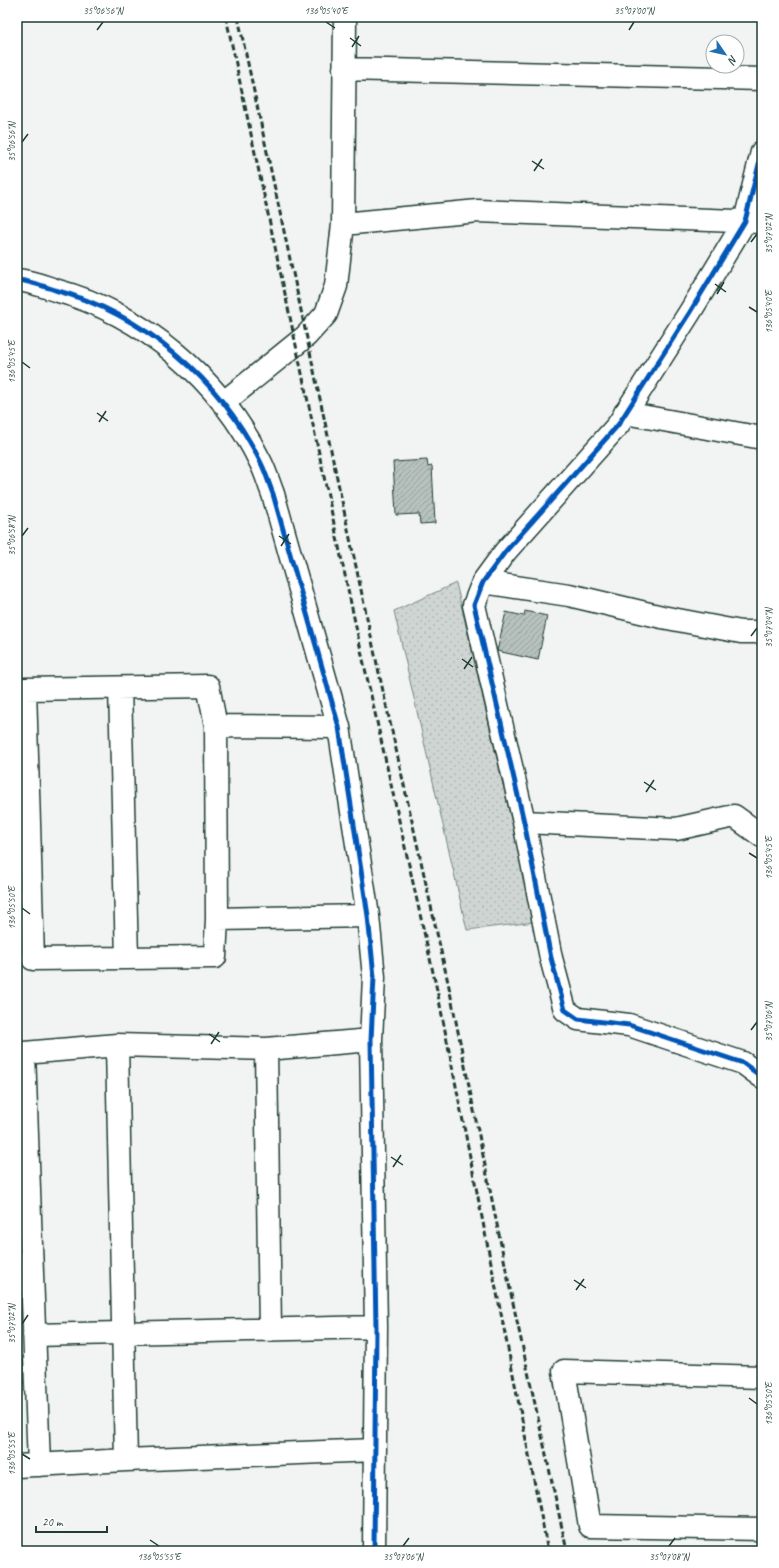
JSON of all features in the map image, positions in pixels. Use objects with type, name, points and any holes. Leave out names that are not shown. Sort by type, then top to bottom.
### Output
[{"type":"street","points":[[223,403],[306,336],[326,314],[336,286],[342,224],[345,17]]},
{"type":"street","points":[[344,68],[762,79]]},
{"type":"street","points":[[762,152],[753,221],[690,312],[618,425],[506,552],[483,582],[474,605],[524,822],[551,958],[565,1010],[578,1019],[629,1026],[744,1063],[762,1077]]},
{"type":"street","points":[[342,224],[478,211],[753,221]]},
{"type":"street","points":[[17,280],[70,294],[107,308],[135,324],[191,365],[223,403],[246,435],[261,464],[273,494],[339,727],[368,916],[374,976],[371,1040],[376,1327],[374,1551]]},
{"type":"street","points":[[625,413],[762,438]]},
{"type":"street","points":[[483,582],[569,595],[662,617],[741,632],[762,632]]},
{"type":"street","points":[[208,686],[216,726],[217,919],[215,957],[33,959],[25,689],[208,686]]},
{"type":"street","points":[[120,688],[128,958]]},
{"type":"street","points":[[216,726],[339,727]]},
{"type":"street","points":[[524,822],[676,829],[734,816],[762,836]]},
{"type":"street","points":[[217,919],[368,916]]},
{"type":"street","points":[[38,1465],[24,1053],[117,1045],[266,1049],[371,1040]]},
{"type":"street","points":[[117,1045],[126,1460]]},
{"type":"street","points":[[266,1049],[270,1330]]},
{"type":"street","points":[[34,1335],[376,1327]]},
{"type":"street","points":[[762,1377],[564,1371],[590,1526],[762,1529]]},
{"type":"street","points":[[17,1466],[375,1450]]},
{"type":"shaded area","points":[[456,583],[535,922],[467,930],[394,611]]},
{"type":"building","points":[[427,460],[428,467],[432,466],[435,523],[420,524],[419,514],[396,515],[393,462]]},
{"type":"building","points":[[525,611],[547,616],[538,660],[497,651],[506,612],[524,616]]},
{"type":"railway","points":[[226,17],[362,655],[437,990],[548,1551]]},
{"type":"railway","points":[[238,17],[375,655],[449,987],[510,1289],[567,1551]]},
{"type":"cycle path","points":[[762,152],[745,221],[690,312],[618,425],[505,552],[483,582],[474,605],[524,822],[551,958],[565,1010],[578,1019],[629,1025],[743,1063],[762,1077]]},
{"type":"cycle path","points":[[17,280],[27,281],[88,301],[119,315],[149,333],[176,354],[202,378],[224,404],[244,433],[261,463],[273,494],[339,727],[368,916],[374,977],[371,1040],[376,1327],[374,1551]]}]
